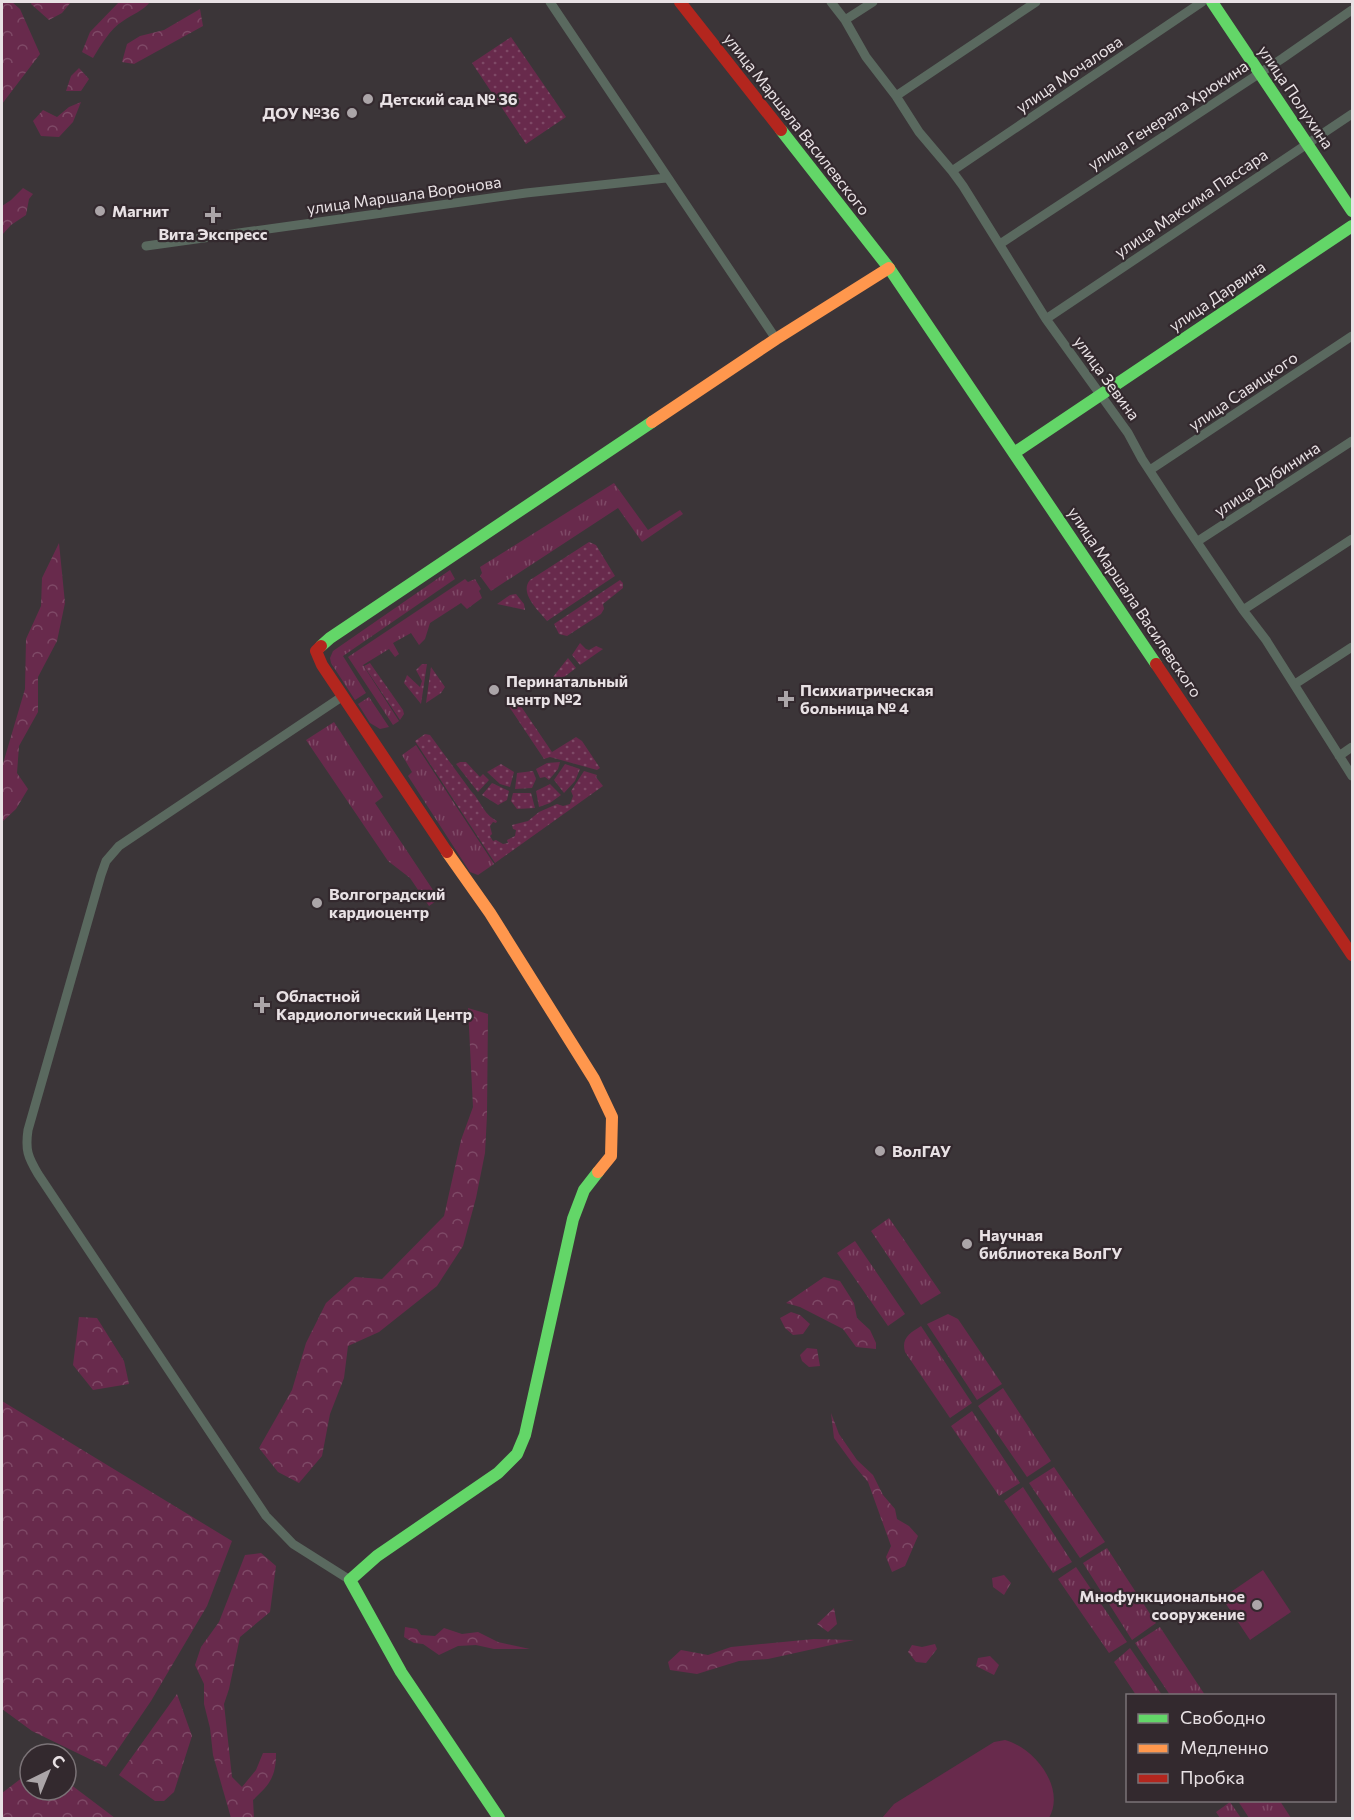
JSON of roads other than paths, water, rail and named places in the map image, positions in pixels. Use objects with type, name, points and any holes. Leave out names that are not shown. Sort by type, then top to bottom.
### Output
[{"type":"street","points":[[550,2],[776,339]]},
{"type":"street","name":"улица Маршала Василевского","points":[[680,2],[889,268],[1353,955]]},
{"type":"street","name":"улица Зевина","points":[[831,2],[919,132],[952,171],[1000,243],[1046,319],[1128,433],[1243,610],[1295,684],[1353,776]]},
{"type":"street","points":[[845,20],[873,2]]},
{"type":"street","points":[[896,96],[1036,2]]},
{"type":"street","name":"улица Мочалова","points":[[952,171],[1202,2]]},
{"type":"street","name":"улица Полухина","points":[[1212,2],[1353,210]]},
{"type":"street","name":"улица Генерала Хрюкина","points":[[1000,243],[1353,10]]},
{"type":"street","name":"улица Максима Пассара","points":[[1046,319],[1353,114]]},
{"type":"street","name":"улица Маршала Воронова","points":[[146,246],[526,193],[666,178]]},
{"type":"street","name":"улица Дарвина","points":[[1014,453],[1353,226]]},
{"type":"street","points":[[350,1580],[377,1556],[493,1478],[520,1450],[573,1219],[584,1190],[609,1161],[613,1138],[612,1118],[594,1078],[490,913],[471,890],[343,696],[316,651],[325,642],[776,339],[889,268]]},
{"type":"street","name":"улица Савицкого","points":[[1150,470],[1353,336]]},
{"type":"street","name":"улица Дубинина","points":[[1198,542],[1353,441]]},
{"type":"street","points":[[1243,610],[1353,539]]},
{"type":"street","points":[[1295,684],[1353,647]]},
{"type":"street","points":[[343,696],[146,826],[112,852],[101,875],[28,1130],[26,1146],[30,1161],[38,1174],[266,1516],[293,1544],[350,1580],[372,1624],[410,1685],[499,1818]]},
{"type":"street","points":[[1339,756],[1353,747]]},
{"type":"place","name":"Детский сад № 36","points":[[368,99]]},
{"type":"place","name":"ДОУ №36","points":[[352,113]]},
{"type":"place","name":"Магнит","points":[[100,211]]},
{"type":"place","name":"Вита Экспресс","points":[[213,215]]},
{"type":"place","name":"Перинатальный центр №2","points":[[494,690]]},
{"type":"place","name":"Психиатрическая больница № 4","points":[[786,699]]},
{"type":"place","name":"Волгоградский кардиоцентр","points":[[317,903]]},
{"type":"place","name":"Областной Кардиологический Центр","points":[[262,1005]]},
{"type":"place","name":"ВолГАУ","points":[[880,1151]]},
{"type":"place","name":"Научная библиотека ВолГУ","points":[[967,1244]]},
{"type":"place","name":"Мнофункциональное сооружение","points":[[1257,1605]]}]
